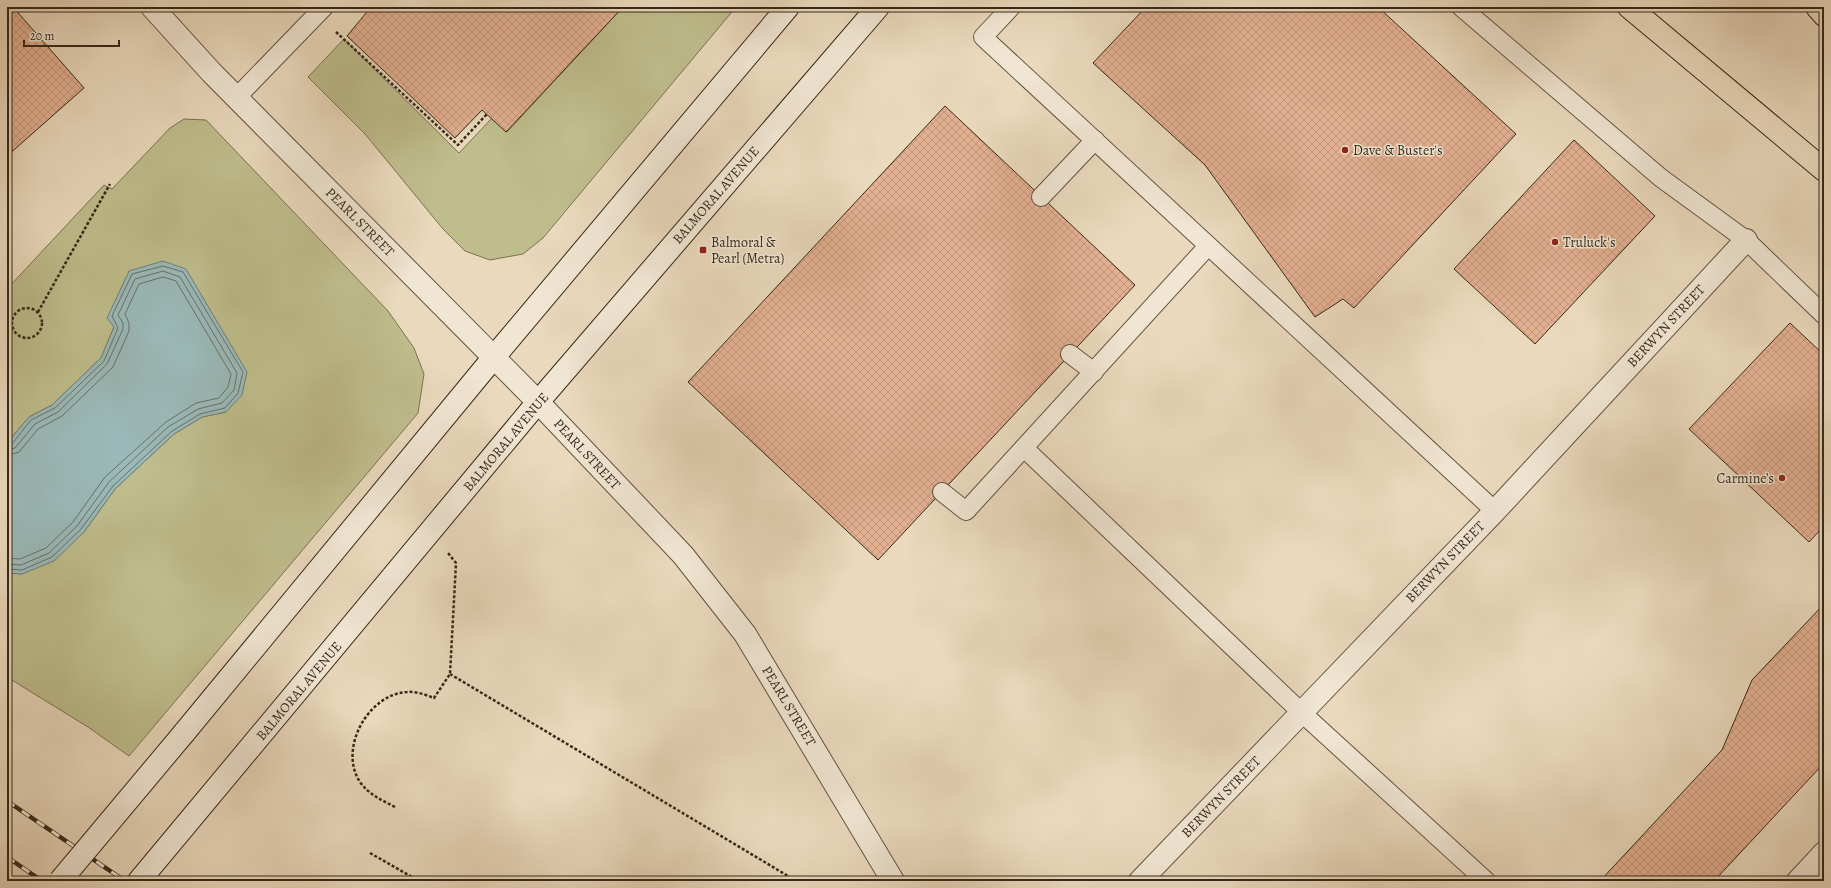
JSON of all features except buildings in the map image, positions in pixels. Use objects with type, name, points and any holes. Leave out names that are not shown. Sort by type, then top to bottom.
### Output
[{"type":"highway","points":[[1629,7],[1824,170]]},
{"type":"highway","points":[[1817,7],[1824,15]]},
{"type":"street","name":"PEARL STREET","points":[[152,7],[236,98],[494,357],[683,555],[745,634],[893,881]]},
{"type":"street","points":[[60,881],[494,357],[788,7]]},
{"type":"street","name":"BALMORAL AVENUE","points":[[139,881],[236,767],[538,402],[878,7]]},
{"type":"street","name":"BERWYN STREET","points":[[1140,881],[1494,511],[1746,240]]},
{"type":"street","points":[[1798,881],[1824,853]]},
{"type":"lane","points":[[236,98],[324,7]]},
{"type":"lane","points":[[1012,7],[983,37],[1494,511]]},
{"type":"lane","points":[[1461,7],[1661,178],[1746,240],[1824,315]]},
{"type":"lane","points":[[1041,197],[1095,140]]},
{"type":"lane","points":[[942,492],[966,511],[1208,246]]},
{"type":"lane","points":[[1070,354],[1094,372]]},
{"type":"lane","points":[[1024,448],[1302,713],[1486,881]]},
{"type":"path","points":[[336,32],[458,145],[487,114]]},
{"type":"path","points":[[38,312],[110,184]]},
{"type":"path","points":[[23,308],[31,308],[38,312],[42,319],[42,327],[38,334],[31,338],[23,338],[16,334],[12,327],[12,319],[16,312],[23,308]]},
{"type":"path","points":[[395,807],[369,792],[360,782],[354,770],[352,755],[355,740],[362,725],[381,701],[394,695],[408,692],[434,698],[450,674],[456,563],[448,554]]},
{"type":"path","points":[[450,674],[792,879]]},
{"type":"path","points":[[370,853],[419,881]]},
{"type":"shaded area","points":[[623,7],[736,7],[543,238],[523,254],[490,260],[465,251],[443,229],[365,134],[308,77],[344,39],[459,153],[492,118],[507,132]]},
{"type":"shaded area","points":[[184,119],[206,120],[388,311],[414,348],[424,374],[418,413],[129,756],[88,727],[7,677],[7,573],[22,574],[84,532],[115,489],[174,434],[202,417],[226,412],[114,327],[101,358],[52,405],[29,417],[7,443],[7,289],[104,185],[112,189],[170,128]]},
{"type":"water","points":[[163,261],[186,269],[247,372],[242,395],[226,412],[202,417],[174,434],[115,489],[84,532],[54,561],[22,574],[7,573],[7,443],[29,417],[52,405],[101,358],[114,327],[107,318],[129,271]]},
{"type":"railway","points":[[7,801],[125,881]]},
{"type":"railway","points":[[7,857],[42,881]]},
{"type":"place","name":"Dave & Buster's","points":[[1345,150]]},
{"type":"place","name":"Truluck's","points":[[1555,242]]},
{"type":"place","name":"Balmoral & Pearl (Metra)","points":[[703,250]]},
{"type":"place","name":"Carmine’s","points":[[1782,478]]}]
